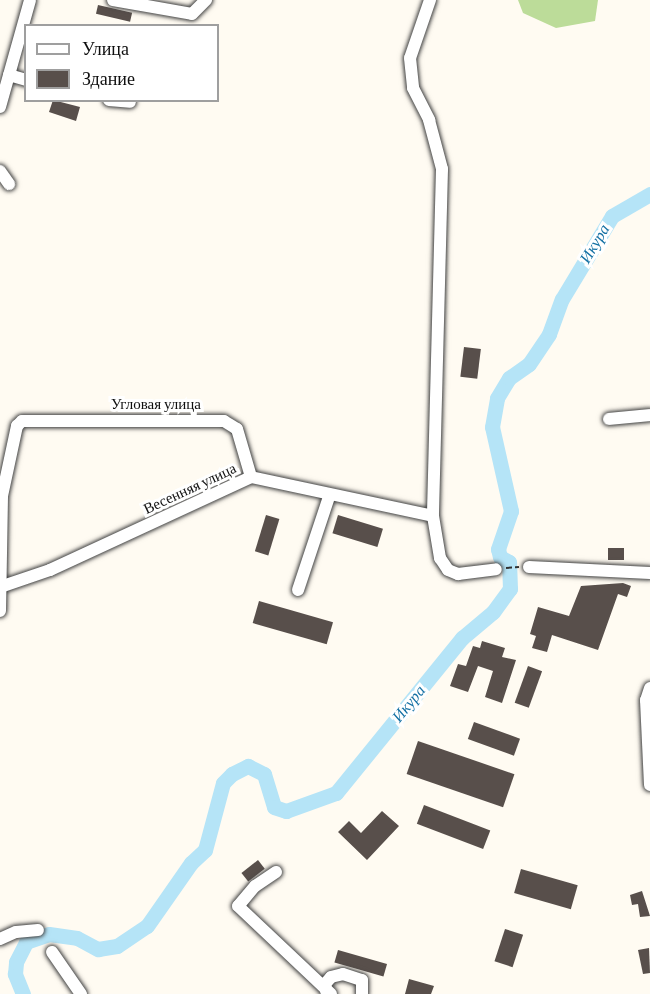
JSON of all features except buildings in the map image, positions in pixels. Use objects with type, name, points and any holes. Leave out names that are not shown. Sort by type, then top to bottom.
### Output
[{"type":"street","points":[[0,107],[30,0]]},
{"type":"street","points":[[113,0],[192,14],[206,0]]},
{"type":"street","points":[[430,0],[410,58],[413,88],[429,120],[442,169],[433,516],[440,558],[448,570],[458,574],[496,569]]},
{"type":"street","points":[[9,75],[24,79]]},
{"type":"street","points":[[0,171],[9,184]]},
{"type":"street","points":[[609,419],[650,415]]},
{"type":"street","name":"Угловая улица","points":[[1,496],[17,426],[22,421],[224,421],[237,429],[251,477]]},
{"type":"street","name":"Весенняя улица","points":[[3,586],[50,570],[251,477],[329,497],[433,516]]},
{"type":"street","points":[[0,611],[3,586],[1,496]]},
{"type":"street","points":[[297,590],[329,497]]},
{"type":"street","points":[[529,567],[650,573]]},
{"type":"street","points":[[650,688],[646,700],[650,783]]},
{"type":"street","points":[[276,872],[255,886],[238,906],[329,992]]},
{"type":"street","points":[[0,939],[16,932],[38,930]]},
{"type":"street","points":[[52,952],[81,994]]},
{"type":"street","points":[[329,992],[325,984],[331,976],[343,974],[362,980],[362,994]]},
{"type":"path","points":[[496,569],[529,567]]},
{"type":"green space","points":[[518,0],[598,0],[595,21],[556,28],[523,13]]},
{"type":"waterway","name":"Икура","points":[[23,994],[15,974],[16,962],[26,942],[49,934],[77,938],[98,949],[117,946],[147,926],[191,863],[205,850],[223,783],[232,774],[248,766],[264,774],[274,807],[286,811],[336,793],[462,638],[493,612],[510,589],[509,562],[500,557],[498,549],[511,511],[492,427],[497,398],[509,378],[529,364],[549,334],[562,299],[612,216],[650,194]]}]
